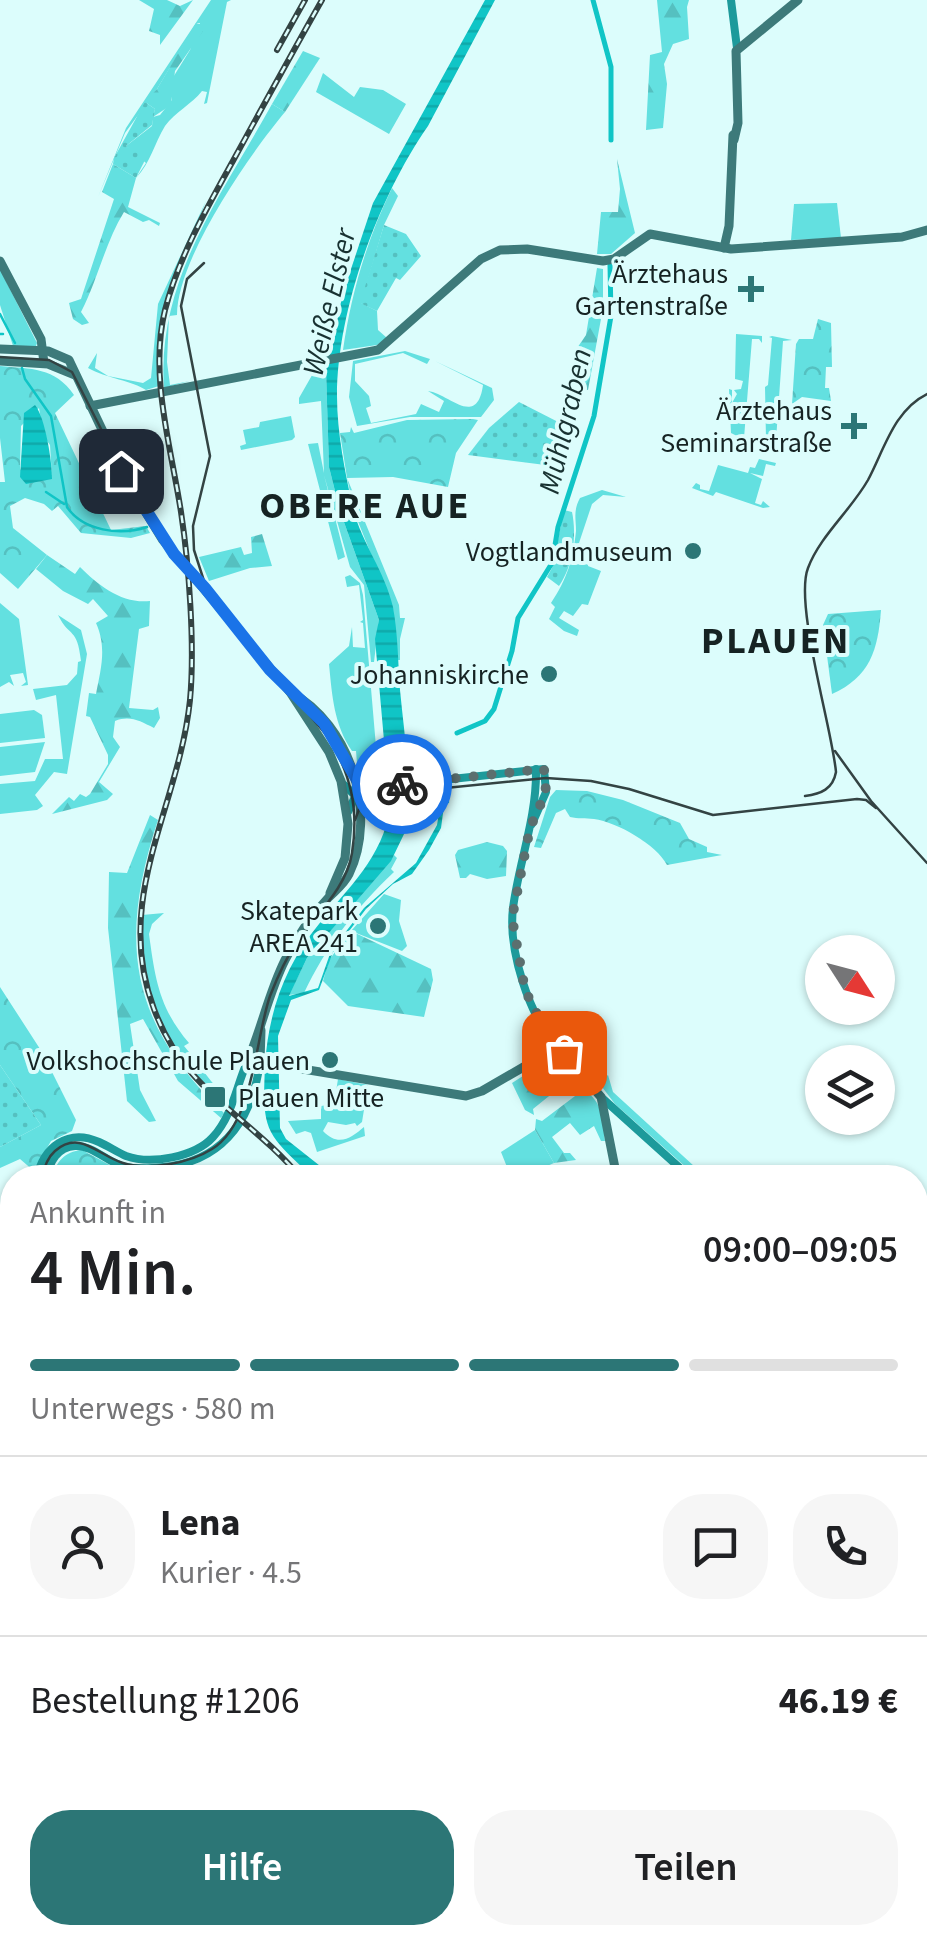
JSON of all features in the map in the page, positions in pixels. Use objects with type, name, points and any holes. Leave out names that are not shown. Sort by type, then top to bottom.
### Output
[{"type":"main road","points":[[724,248],[722,233],[729,209],[738,127],[737,48],[798,0]]},
{"type":"main road","points":[[90,406],[378,350],[467,270],[495,252],[527,249],[610,260],[650,234],[724,248],[902,237],[927,230]]},
{"type":"main road","points":[[0,261],[44,351],[44,363]]},
{"type":"main road","points":[[0,350],[44,351],[70,360],[126,480],[162,539],[290,692],[324,743],[341,780],[348,813],[345,858],[329,897]]},
{"type":"main road","points":[[0,361],[44,363],[75,374]]},
{"type":"main road","points":[[84,393],[120,399]]},
{"type":"main road","points":[[290,692],[324,723],[354,775],[362,816],[358,848],[344,883],[329,897],[286,959],[248,1060],[466,1096],[482,1092],[558,1047],[602,1098],[615,1165]]},
{"type":"main road","points":[[262,1021],[262,1062]]},
{"type":"street","points":[[731,0],[737,48]]},
{"type":"street","points":[[348,813],[358,797],[380,787],[544,769],[541,784],[545,796],[530,828],[513,908],[525,990],[558,1047]]},
{"type":"street","points":[[354,775],[363,784],[380,787]]},
{"type":"street","points":[[341,780],[358,797],[381,800],[362,816]]},
{"type":"street","points":[[41,1165],[56,1144],[70,1137],[135,1158],[192,1152],[210,1140],[224,1123],[248,1060]]},
{"type":"street","points":[[169,1165],[200,1159],[223,1145],[240,1125],[262,1062]]},
{"type":"street","points":[[602,1098],[677,1165]]},
{"type":"street","points":[[609,1126],[622,1115]]},
{"type":"street","points":[[50,1165],[62,1150],[88,1143],[125,1165]]},
{"type":"green space","points":[[139,0],[167,0],[180,6],[193,0],[160,45],[160,35],[149,31],[154,9]]},
{"type":"green space","points":[[211,0],[231,0],[227,2],[207,103],[204,104],[207,92],[202,91],[169,121],[145,166],[136,178],[146,163],[126,146],[152,126],[153,117],[160,115],[172,100],[172,79],[190,50],[197,23],[125,133],[98,197],[126,128]]},
{"type":"green space","points":[[657,0],[689,0],[689,39],[673,44],[664,64],[667,84],[663,128],[646,130],[650,55],[662,52]]},
{"type":"green space","points":[[196,23],[203,25],[203,31],[175,71],[171,105],[153,117],[155,109],[145,102],[157,89]]},
{"type":"green space","points":[[303,51],[320,58],[285,112],[272,104]]},
{"type":"green space","points":[[323,73],[354,97],[360,87],[383,90],[406,104],[389,134],[316,92]]},
{"type":"green space","points":[[145,102],[155,109],[152,125],[126,146],[136,152],[149,152],[136,178],[113,164]]},
{"type":"green space","points":[[272,104],[285,112],[217,209],[189,266],[177,315],[170,316],[197,239]]},
{"type":"green space","points":[[617,159],[635,233],[611,254],[597,254],[601,212],[618,212]]},
{"type":"green space","points":[[113,164],[136,178],[128,207],[160,223],[159,226],[149,220],[143,222],[124,212],[81,312],[89,323],[82,325],[73,319],[69,303],[81,299],[114,199],[102,192]]},
{"type":"green space","points":[[392,188],[398,196],[384,225],[361,303],[377,311],[378,330],[387,338],[377,345],[343,350],[361,267]]},
{"type":"green space","points":[[206,201],[162,313],[159,386],[146,390],[111,377],[143,383],[151,378],[158,304]]},
{"type":"green space","points":[[837,203],[841,238],[791,240],[794,204]]},
{"type":"green space","points":[[384,225],[406,234],[421,256],[400,280],[396,278],[377,311],[360,303]]},
{"type":"green space","points":[[597,268],[603,269],[603,308],[588,390],[565,383],[580,361],[573,354],[586,335]]},
{"type":"green space","points":[[0,269],[36,346],[13,346],[0,305]]},
{"type":"green space","points":[[818,319],[831,323],[832,367],[826,367],[825,388],[829,388],[831,401],[802,397],[792,404],[796,344],[799,339],[813,339]]},
{"type":"green space","points":[[169,322],[170,385],[190,381],[164,388],[164,348]]},
{"type":"green space","points":[[736,334],[762,336],[762,343],[752,339],[744,438],[754,439],[749,446],[739,444],[739,437],[731,433],[729,389],[732,403],[737,394],[734,390],[741,389],[743,381],[735,379]]},
{"type":"green space","points":[[772,336],[792,340],[783,341],[776,440],[778,451],[783,451],[780,456],[781,453],[767,453],[760,446],[766,440],[765,387]]},
{"type":"green space","points":[[405,351],[430,359],[427,364],[403,353],[355,364],[355,381],[369,396],[371,406],[366,408],[371,423],[416,414],[421,404],[439,412],[444,401],[428,391],[461,405],[475,405],[483,385],[435,361],[492,388],[494,400],[481,417],[410,417],[357,426],[349,397],[353,361]]},
{"type":"green space","points":[[97,353],[95,368],[107,375],[103,374],[88,368]]},
{"type":"green space","points":[[0,366],[42,371],[59,379],[74,395],[55,413],[111,530],[146,526],[150,533],[131,538],[81,533],[58,506],[52,511],[25,498],[10,506],[13,528],[47,555],[18,589],[0,573],[0,482],[5,482],[0,438]],"holes":[[[39,408],[44,437],[50,445],[52,478],[30,481],[20,469],[21,426]]]},
{"type":"green space","points":[[319,368],[321,372],[326,370],[329,467],[340,511],[379,620],[374,662],[364,585],[350,567],[324,475],[345,557],[338,560],[308,444],[318,443],[324,473],[321,401],[299,404]]},
{"type":"green space","points":[[519,402],[566,426],[553,466],[468,455],[489,428]]},
{"type":"green space","points":[[291,416],[295,437],[292,440],[241,450],[240,446],[246,444],[243,430]]},
{"type":"green space","points":[[407,420],[478,420],[456,453],[448,487],[393,477],[347,478],[340,433],[350,432],[351,427],[354,433]]},
{"type":"green space","points":[[759,459],[776,463],[766,464],[763,476],[750,473],[762,479],[755,503],[761,505],[763,501],[770,507],[763,508],[716,492],[713,496],[692,488],[696,483],[700,489],[709,491],[718,465],[748,473]]},
{"type":"green space","points":[[347,478],[399,605],[400,618],[405,618],[400,660],[393,609],[355,514]]},
{"type":"green space","points":[[602,490],[626,497],[603,495],[592,504],[579,543],[590,548],[588,566],[601,571],[588,605],[582,604],[573,616],[564,611],[559,618],[579,630],[577,636],[549,619],[555,607],[551,603],[571,560],[580,498]]},
{"type":"green space","points":[[564,510],[572,512],[574,541],[568,569],[559,586],[547,577]]},
{"type":"green space","points":[[262,534],[272,566],[250,568],[209,581],[199,557],[241,547],[244,555],[252,553],[251,537]]},
{"type":"green space","points":[[47,555],[75,574],[80,567],[121,597],[150,601],[149,626],[139,629],[129,708],[158,707],[160,718],[154,728],[130,719],[115,721],[113,737],[120,747],[99,782],[113,794],[107,800],[52,814],[69,797],[74,801],[80,794],[90,794],[108,764],[108,755],[86,716],[89,693],[96,694],[101,667],[96,623],[108,616],[93,599],[88,604],[63,591],[36,569]]},
{"type":"green space","points":[[350,575],[360,583],[363,595],[378,770],[374,774],[357,763],[356,751],[346,741],[331,687],[329,664],[349,646],[352,627],[353,647],[365,648],[359,585],[347,587],[345,577]]},
{"type":"green space","points":[[0,603],[19,619],[28,685],[21,686],[26,682],[23,673],[10,675],[14,686],[9,682],[0,687]]},
{"type":"green space","points":[[881,610],[870,661],[855,679],[832,694],[823,625],[828,614]]},
{"type":"green space","points":[[58,615],[81,630],[87,654],[67,774],[54,772],[35,795],[43,806],[37,810],[0,814],[0,784],[35,781],[45,759],[63,759],[56,695],[36,700],[33,689],[67,685],[77,674],[81,661],[77,642]]},
{"type":"green space","points":[[34,710],[42,715],[45,738],[0,743],[0,714]]},
{"type":"green space","points":[[45,742],[35,772],[0,776],[0,747]]},
{"type":"green space","points":[[556,790],[587,791],[623,800],[680,823],[689,839],[707,847],[707,852],[722,855],[667,865],[646,842],[625,830],[603,821],[570,817],[565,809],[556,813],[541,848],[534,847],[550,797]]},
{"type":"green space","points":[[150,815],[158,820],[138,905],[136,943],[140,978],[151,1013],[168,1046],[192,1080],[224,1113],[221,1118],[178,1081],[143,1019],[130,1024],[140,1090],[156,1121],[149,1122],[127,1101],[108,928],[109,872],[127,873]]},
{"type":"green space","points":[[487,842],[507,851],[506,876],[487,879],[470,874],[460,878],[455,855],[458,850]]},
{"type":"green space","points":[[394,855],[394,872],[343,928],[304,993],[289,995],[307,958]]},
{"type":"green space","name":"Skatepark AREA 241","points":[[384,894],[401,900],[399,921],[407,946],[402,951],[351,931]]},
{"type":"green space","points":[[164,913],[152,924],[149,934],[160,992],[189,1043],[184,1046],[221,1092],[217,1097],[183,1058],[159,1015],[151,991],[145,967],[142,915]]},
{"type":"green space","points":[[351,931],[431,969],[433,980],[424,1017],[348,1006],[323,981],[329,960]]},
{"type":"green space","points":[[0,987],[42,1052],[76,1120],[72,1131],[51,1141],[37,1165],[27,1165],[20,1159],[0,1165],[0,1147],[41,1125],[0,1065]]},
{"type":"green space","points":[[551,1058],[549,1067],[536,1082],[544,1092],[556,1084],[559,1088],[533,1109],[534,1115],[525,1110],[512,1083]]},
{"type":"green space","points":[[0,1065],[41,1125],[0,1147]]},
{"type":"green space","points":[[608,1075],[613,1092],[693,1165],[684,1165],[615,1104],[599,1083]]},
{"type":"green space","points":[[338,1079],[368,1085],[362,1122],[357,1126],[328,1122],[323,1131],[340,1140],[364,1127],[365,1136],[317,1152],[311,1133],[296,1134],[288,1121],[321,1119],[321,1106],[334,1104]]},
{"type":"green space","points":[[583,1090],[598,1105],[605,1141],[601,1141],[594,1126],[580,1135],[570,1123],[552,1137],[564,1153],[570,1153],[576,1160],[554,1163],[535,1130],[536,1119],[542,1121]]},
{"type":"green space","points":[[535,1130],[554,1163],[506,1165],[501,1152]]},
{"type":"green space","points":[[82,1150],[110,1165],[57,1165],[70,1153]]},
{"type":"shaded area","points":[[485,0],[495,0],[393,185],[364,255],[344,327],[338,424],[353,509],[385,582],[395,617],[409,811],[404,815],[405,832],[391,861],[307,958],[289,996],[318,988],[331,951],[364,908],[416,863],[437,825],[440,807],[444,806],[441,828],[412,874],[393,884],[366,909],[333,952],[319,990],[291,1000],[278,1036],[280,1128],[286,1139],[319,1165],[301,1165],[276,1140],[266,1119],[265,1066],[274,1009],[307,940],[372,857],[390,808],[375,639],[379,620],[340,511],[329,467],[326,370],[343,293],[373,203]]},
{"type":"shaded area","points":[[35,405],[45,429],[52,479],[26,484],[20,477],[24,413]]},
{"type":"waterway","name":"Mühlgraben","points":[[593,0],[611,67],[611,140]]},
{"type":"waterway","name":"Mühlgraben","points":[[457,733],[485,721],[494,709],[518,618],[552,563],[558,527],[594,416],[611,316],[610,265]]},
{"type":"waterway","points":[[0,314],[15,343]]},
{"type":"waterway","points":[[22,368],[25,379],[51,416],[67,507],[82,522],[103,529],[147,527]]},
{"type":"waterway","points":[[46,492],[64,504]]},
{"type":"waterway","points":[[410,807],[448,802]]},
{"type":"tram line","points":[[204,263],[187,279],[181,306],[210,456],[193,526],[194,550],[204,581]]},
{"type":"tram line","points":[[0,357],[49,360],[72,372],[127,480],[168,545],[328,737],[348,778],[354,807],[349,865],[330,900],[282,968],[265,1014],[251,1079],[237,1120],[212,1149],[163,1165]]},
{"type":"tram line","points":[[805,796],[825,790],[836,772],[806,609],[808,568],[820,545],[868,480],[898,420],[927,394]]},
{"type":"tram line","points":[[835,751],[871,801],[927,863]]},
{"type":"tram line","points":[[355,820],[361,804],[376,795],[546,778],[629,789],[713,815],[857,799],[876,808]]},
{"type":"tram line","points":[[45,1165],[64,1145],[81,1143],[133,1165]]},
{"type":"railway","points":[[277,50],[305,0]]},
{"type":"railway","points":[[289,1165],[200,1083],[167,1038],[143,968],[140,929],[152,853],[184,740],[191,679],[186,556],[160,385],[165,310],[204,213],[322,0]]},
{"type":"way so far","points":[[402,784],[544,769],[546,792],[530,828],[512,918],[525,990],[547,1034],[564,1053]]},
{"type":"place","name":"Ärztehaus Gartenstraße","points":[[751,289]]},
{"type":"place","name":"Ärztehaus Seminarstraße","points":[[854,426]]},
{"type":"place","name":"Vogtlandmuseum","points":[[693,551]]},
{"type":"place","name":"Johanniskirche","points":[[549,674]]},
{"type":"place","name":"Skatepark AREA 241","points":[[378,926]]},
{"type":"place","name":"Volkshochschule Plauen","points":[[330,1060]]},
{"type":"place","name":"Plauen Mitte","points":[[215,1097]]},
{"type":"district","name":"OBERE AUE","points":[[365,505]]},
{"type":"district","name":"PLAUEN","points":[[776,640]]},
{"type":"route","points":[[121,471],[162,539],[270,670],[324,723],[357,780],[377,787],[402,784]]},
{"type":"water label","name":"Weiße Elster","points":[[329,302]]}]
